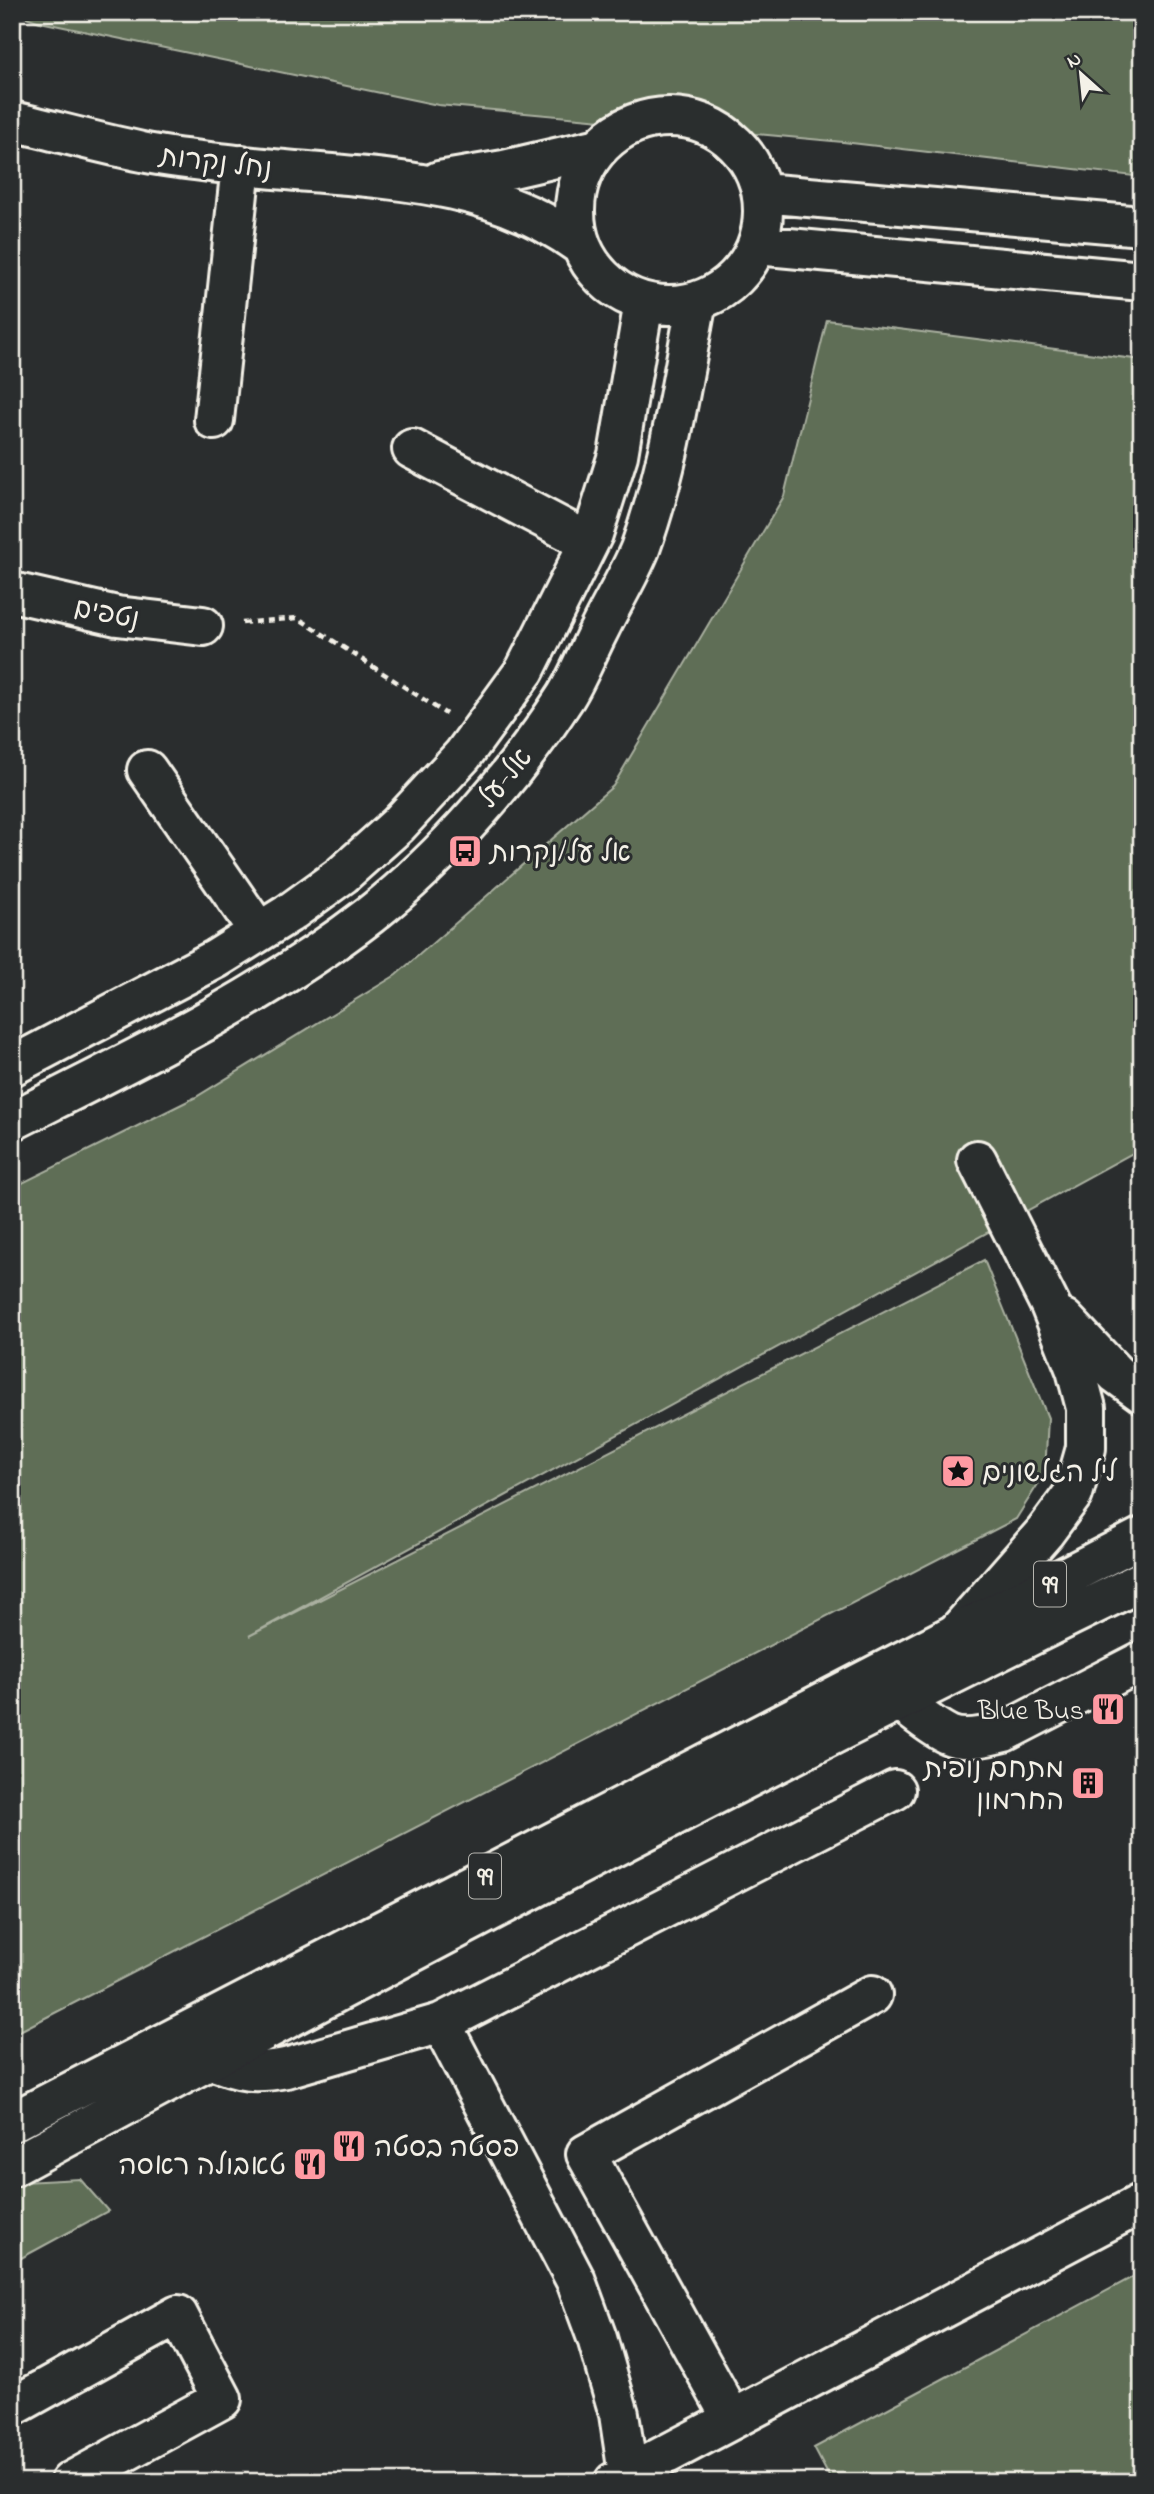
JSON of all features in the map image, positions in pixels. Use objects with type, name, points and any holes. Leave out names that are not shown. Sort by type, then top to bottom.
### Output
[{"type":"main road","points":[[674,116],[705,123],[731,139],[751,164],[762,193],[762,228],[757,245],[743,269],[722,289],[697,300],[671,305],[644,302],[623,294],[605,281],[580,245],[574,214],[578,183],[592,155],[615,133],[643,120],[674,116]]},
{"type":"main road","name":"נחל נקרות","points":[[12,121],[145,153],[423,182],[509,206],[554,226],[580,245]]},
{"type":"main road","name":"נחל נקרות","points":[[423,182],[504,170],[599,148]]},
{"type":"main road","points":[[214,420],[241,165]]},
{"type":"main road","points":[[762,193],[1142,226]]},
{"type":"main road","points":[[757,245],[1142,281]]},
{"type":"main road","name":"אל-על","points":[[12,1121],[241,1001],[315,954],[372,913],[423,867],[499,788],[567,694],[639,550],[666,465],[697,300]]},
{"type":"main road","name":"אל-על","points":[[12,1066],[180,979],[259,932],[342,875],[389,833],[463,755],[525,670],[589,542],[618,455],[644,302]]},
{"type":"main road","points":[[412,449],[589,542]]},
{"type":"main road","name":"נטפים","points":[[12,592],[117,616],[203,626]]},
{"type":"main road","points":[[147,770],[259,932]]},
{"type":"main road","points":[[958,1631],[1045,1532],[1073,1494],[1086,1448],[1086,1408],[1076,1370],[1050,1305],[977,1160]]},
{"type":"main road","points":[[1050,1305],[1116,1374],[1142,1393]]},
{"type":"main road","name":"99","points":[[12,2122],[1142,1537]]},
{"type":"main road","name":"99","points":[[12,2167],[210,2059],[898,1700],[1142,1581]]},
{"type":"main road","points":[[898,1700],[950,1736],[971,1738],[991,1735],[1004,1732],[1142,1661]]},
{"type":"main road","points":[[210,2059],[243,2072],[263,2073],[441,2023],[895,1790]]},
{"type":"main road","points":[[733,2419],[586,2154],[872,1995]]},
{"type":"main road","points":[[441,2023],[576,2281],[597,2338],[619,2414],[621,2478],[1142,2203]]},
{"type":"main road","points":[[12,2407],[178,2315],[222,2399],[70,2482]]},
{"type":"path","points":[[203,626],[298,618],[478,734]]},
{"type":"green space","points":[[12,12],[1142,12],[1142,177],[843,142],[438,105],[40,22]]},
{"type":"green space","points":[[827,320],[1142,360],[1142,1148],[249,1636],[984,1260],[1048,1418],[1045,1473],[1016,1519],[12,2035],[12,1188],[196,1097],[396,975],[613,786],[784,496]]},
{"type":"green space","points":[[80,2179],[108,2211],[12,2263],[12,2188],[23,2182]]},
{"type":"green space","points":[[1142,2272],[1142,2482],[832,2482],[814,2448]]},
{"type":"place","name":"אל על/נקרות","points":[[465,851]]},
{"type":"place","name":"ליל הגלשונים","points":[[958,1471]]},
{"type":"place","name":"Blue Bus","points":[[1108,1709]]},
{"type":"place","name":"מתחם נופית החרמון","points":[[1088,1783]]},
{"type":"place","name":"פסטה בסטה","points":[[349,2146]]},
{"type":"place","name":"טאבולה ראסה","points":[[310,2164]]}]
